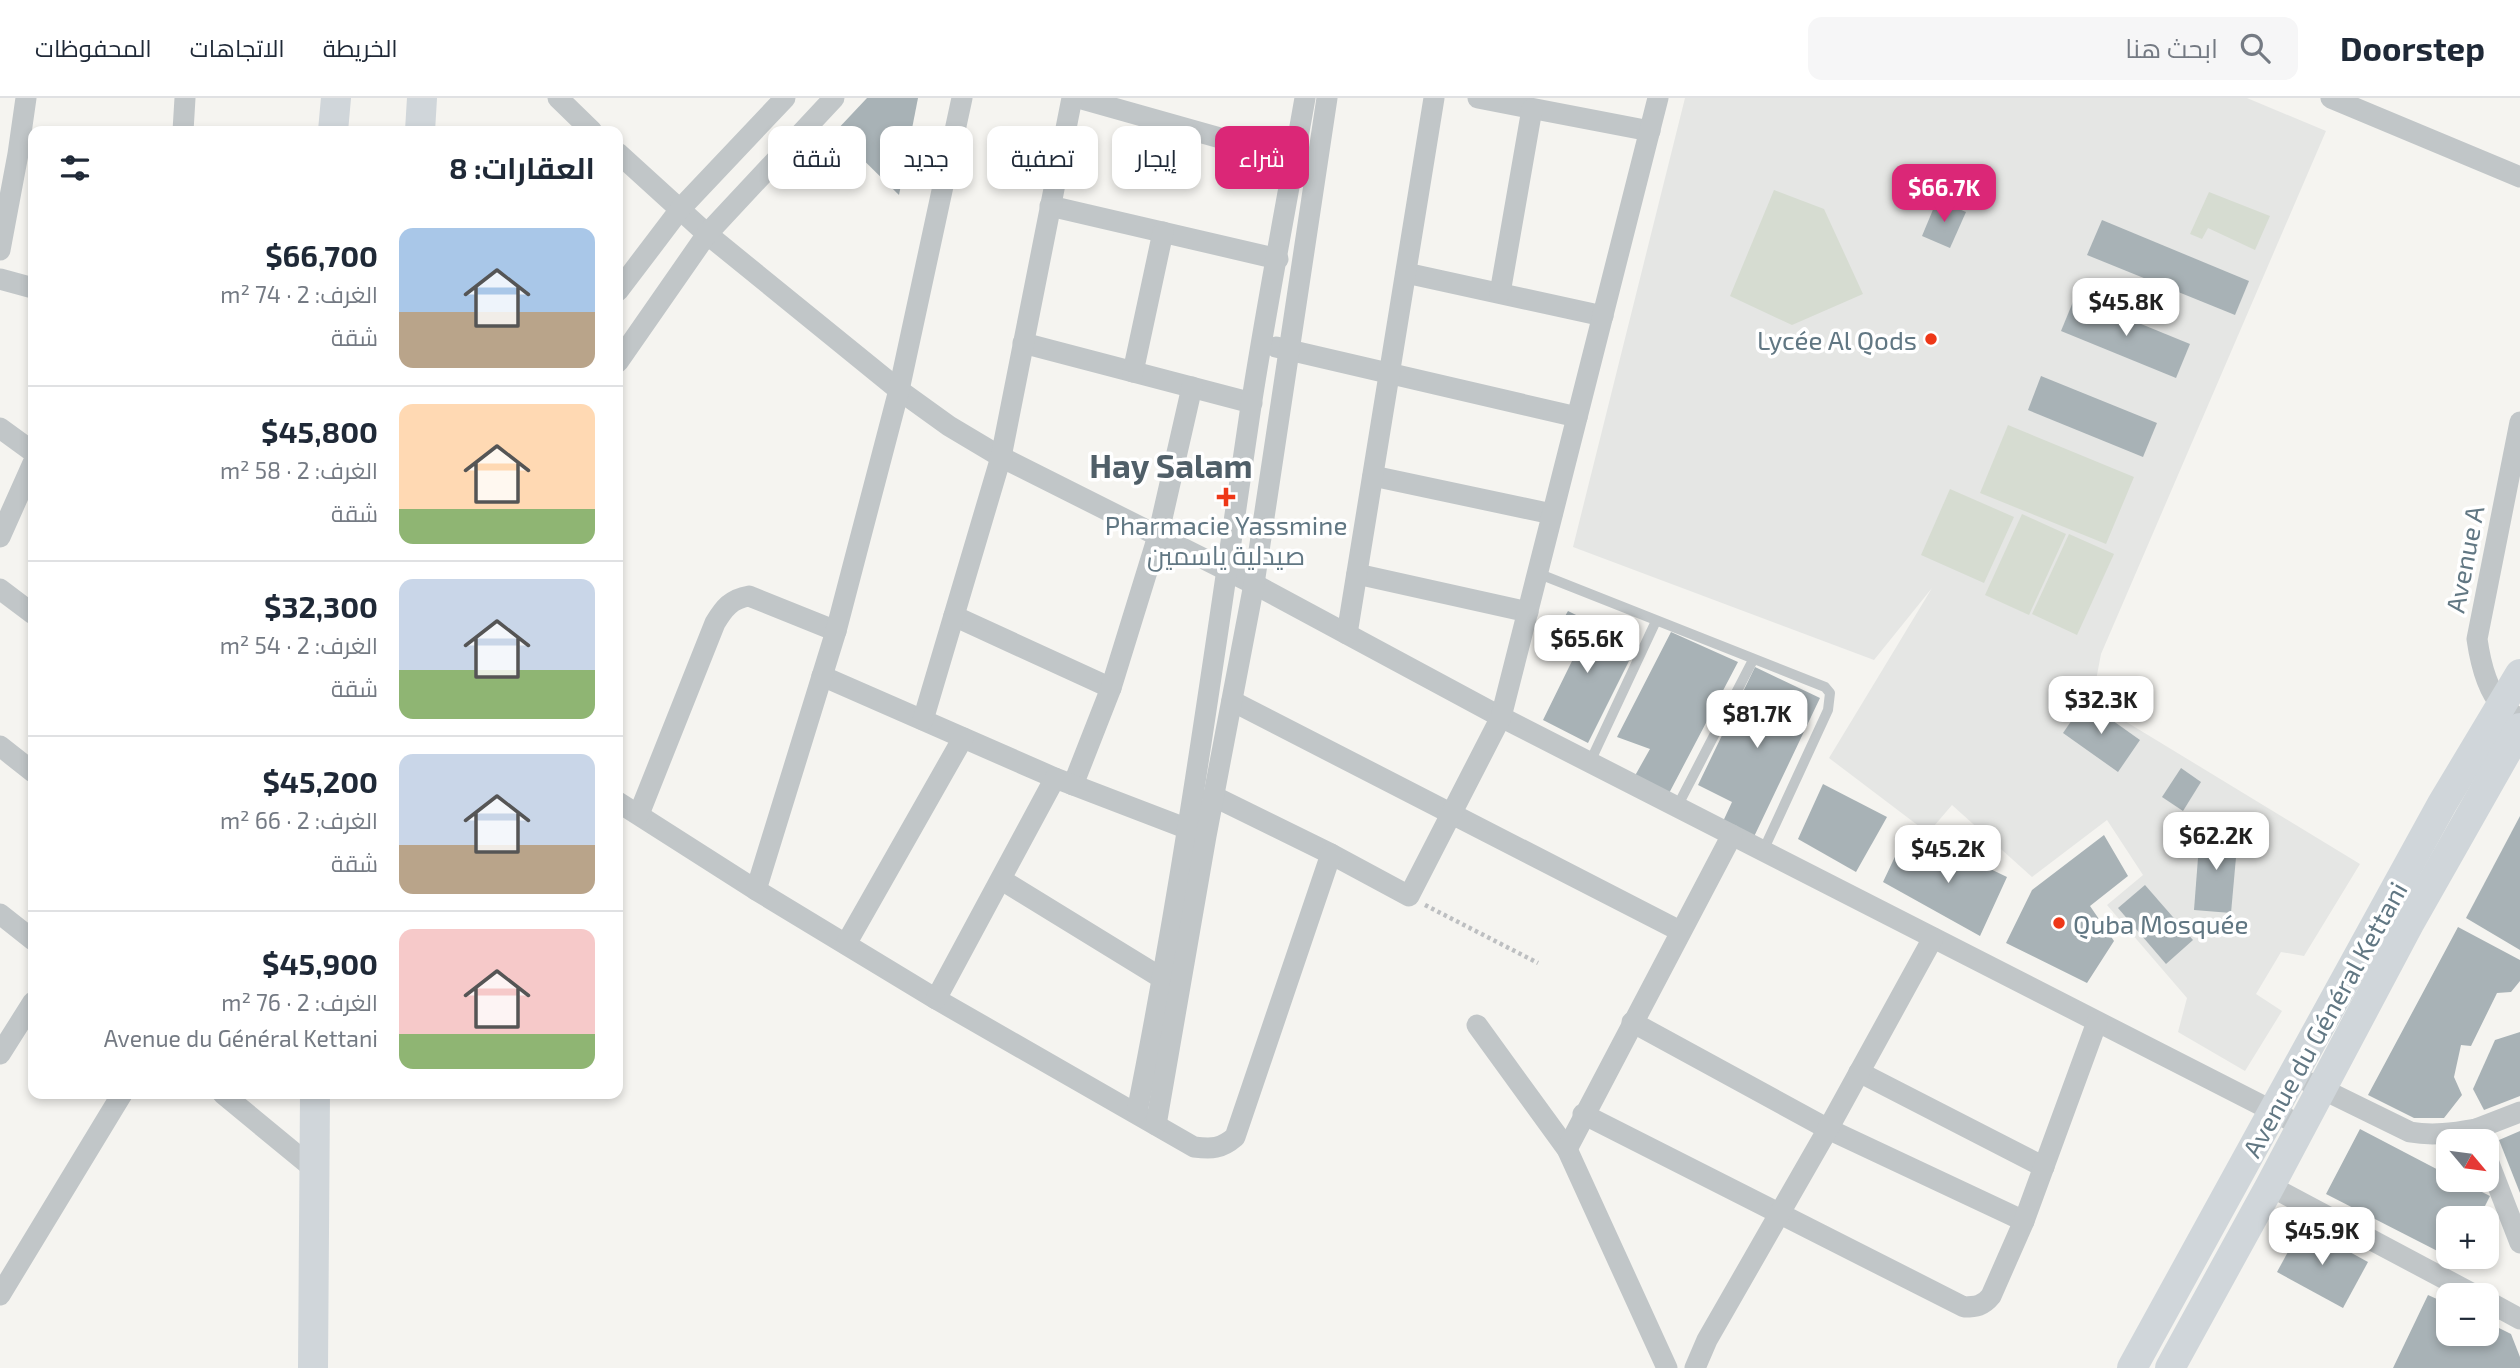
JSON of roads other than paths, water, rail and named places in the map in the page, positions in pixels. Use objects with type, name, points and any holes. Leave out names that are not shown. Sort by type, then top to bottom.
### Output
[{"type":"street","points":[[0,250],[26,156],[26,98]]},
{"type":"street","points":[[183,126],[185,98]]},
{"type":"street","points":[[333,126],[336,98]]},
{"type":"street","points":[[420,126],[422,98]]},
{"type":"street","points":[[558,98],[587,126]]},
{"type":"street","points":[[623,285],[681,208],[785,98]]},
{"type":"street","points":[[623,355],[707,233],[834,98]]},
{"type":"street","points":[[756,890],[836,631],[899,390],[961,98]]},
{"type":"street","points":[[923,720],[1001,457],[1072,98]]},
{"type":"street","points":[[1079,98],[1215,136]]},
{"type":"street","points":[[1300,126],[1305,98]]},
{"type":"street","points":[[1197,832],[1213,796],[1254,584],[1327,98]]},
{"type":"street","points":[[1347,634],[1434,98]]},
{"type":"street","points":[[1478,98],[1544,106],[1650,131]]},
{"type":"street","points":[[1213,796],[1409,896],[1501,717],[1658,98]]},
{"type":"street","points":[[2331,98],[2520,177]]},
{"type":"street","points":[[1500,293],[1544,106]]},
{"type":"street","points":[[623,157],[707,233],[899,390],[1001,457],[1254,584],[1501,717],[2302,1126]]},
{"type":"street","points":[[1156,1125],[1171,984],[1197,832],[1228,571],[1252,403],[1290,189]]},
{"type":"street","points":[[1050,206],[1278,258]]},
{"type":"street","points":[[1133,372],[1163,232]]},
{"type":"street","points":[[1406,273],[1603,316]]},
{"type":"street","points":[[0,279],[28,287]]},
{"type":"street","points":[[1023,343],[1252,403]]},
{"type":"street","points":[[1262,344],[1577,417]]},
{"type":"street","points":[[936,999],[1002,880],[1064,781],[1111,688],[1158,536],[1192,387]]},
{"type":"street","name":"Avenue A","points":[[2510,712],[2485,671],[2477,639],[2520,422]]},
{"type":"street","points":[[0,428],[28,448]]},
{"type":"street","points":[[0,537],[28,474]]},
{"type":"street","points":[[1373,476],[1552,514]]},
{"type":"street","points":[[1357,575],[1528,612]]},
{"type":"street","points":[[0,589],[28,610]]},
{"type":"street","points":[[639,814],[715,623],[735,598],[749,596],[836,631]]},
{"type":"street","points":[[954,616],[1111,688]]},
{"type":"street","name":"Avenue du Général Kettani","points":[[2132,1368],[2442,804],[2510,712],[2520,674]]},
{"type":"street","points":[[822,676],[1064,781],[1197,832]]},
{"type":"street","points":[[1232,701],[1680,930]]},
{"type":"street","name":"Avenue du Général Kettani","points":[[2170,1368],[2410,922],[2520,728]]},
{"type":"street","points":[[846,944],[963,737]]},
{"type":"street","points":[[0,747],[28,768]]},
{"type":"street","points":[[623,805],[756,890],[936,999],[1138,1112],[1194,1147],[1213,1149],[1235,1138],[1331,854]]},
{"type":"street","points":[[1567,1149],[1583,1114],[1732,835]]},
{"type":"street","points":[[1002,880],[1171,984]]},
{"type":"street","points":[[0,914],[28,936]]},
{"type":"street","points":[[1695,1368],[1707,1340],[1933,938]]},
{"type":"street","points":[[1138,1112],[1171,984]]},
{"type":"street","points":[[0,1055],[28,1010]]},
{"type":"street","points":[[1632,1022],[1828,1129],[2024,1221]]},
{"type":"street","points":[[1583,1114],[1964,1307],[1976,1307],[1985,1304],[1991,1296],[2024,1221],[2097,1022]]},
{"type":"street","points":[[1477,1025],[1567,1149],[1667,1368]]},
{"type":"street","points":[[1859,1072],[2044,1167]]},
{"type":"street","points":[[2293,1074],[2410,1132],[2436,1135]]},
{"type":"street","points":[[0,1295],[119,1099]]},
{"type":"street","points":[[229,1099],[314,1169]]},
{"type":"street","points":[[313,1368],[315,1099]]},
{"type":"street","points":[[2488,1129],[2520,1111]]},
{"type":"street","points":[[2270,1186],[2452,1283]]},
{"type":"street","points":[[2499,1189],[2520,1243]]},
{"type":"street","points":[[2499,1308],[2520,1319]]},
{"type":"lane","points":[[1538,573],[1825,687],[1830,694],[1828,710],[1763,851]]},
{"type":"lane","points":[[1590,762],[1656,621]]},
{"type":"lane","points":[[1677,807],[1752,660]]},
{"type":"place","name":"Lycée Al Qods","points":[[1931,339]]},
{"type":"place","name":"Pharmacie Yassmine صيدلية ياسمين","points":[[1226,497]]},
{"type":"place","name":"Quba Mosquée","points":[[2059,923]]},
{"type":"district","name":"Hay Salam","points":[[1171,465]]}]
